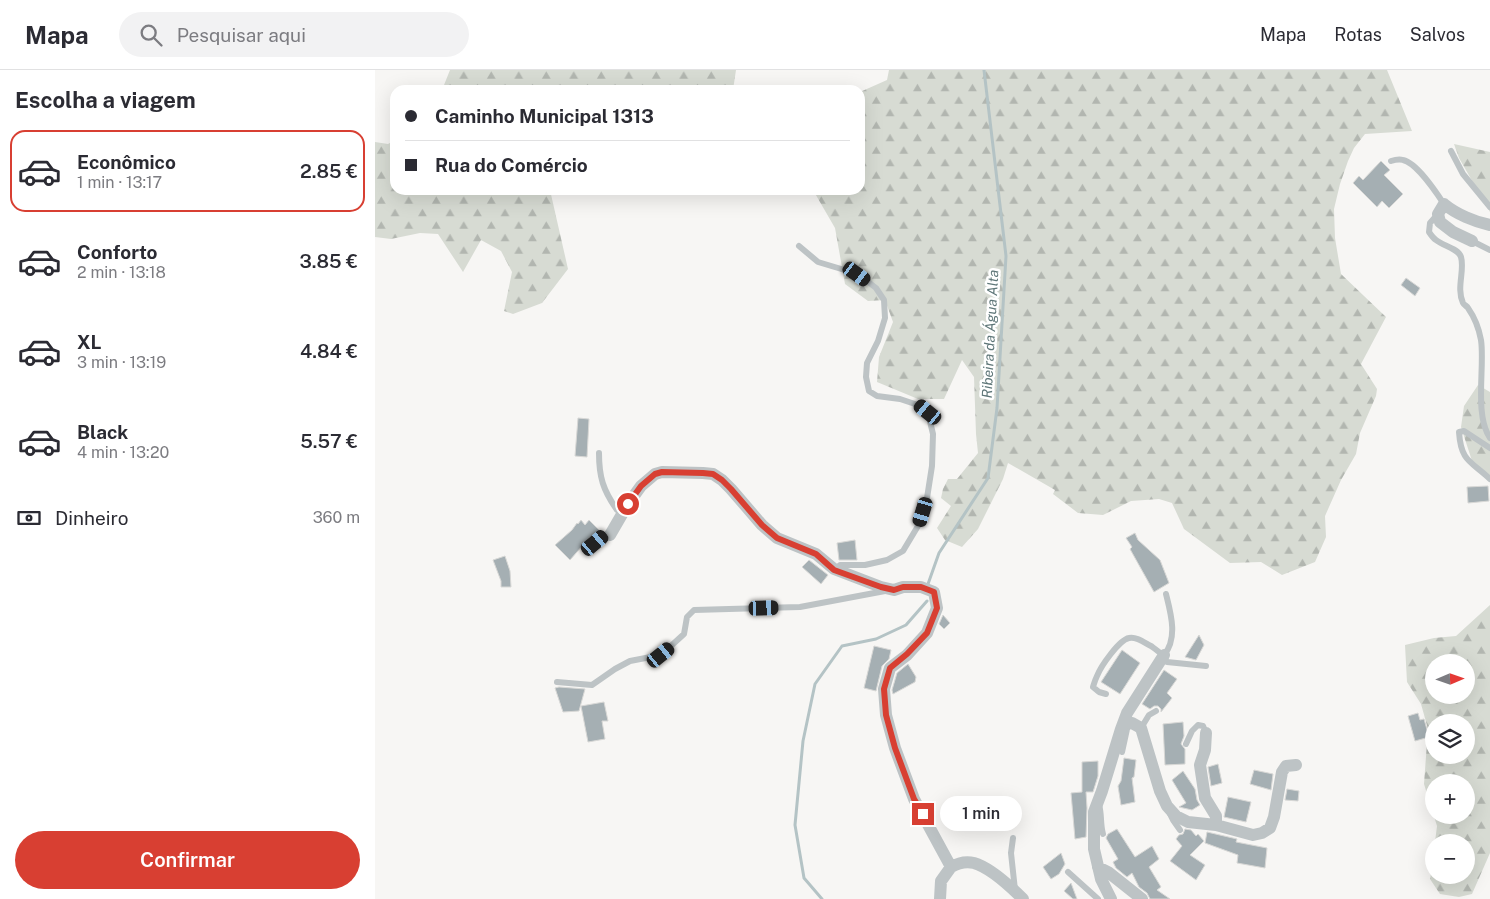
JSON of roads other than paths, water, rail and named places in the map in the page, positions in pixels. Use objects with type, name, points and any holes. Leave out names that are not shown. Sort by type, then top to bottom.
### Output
[{"type":"street","points":[[1472,241],[1453,232],[1440,222],[1441,209],[1452,210],[1490,225]]},
{"type":"street","points":[[612,532],[641,486],[655,474],[662,472],[713,474],[722,480],[762,525],[777,538],[816,554],[834,570],[894,590],[903,587],[921,587],[934,592],[937,608],[927,633],[907,654],[890,668],[884,689],[886,715],[895,748],[914,799],[951,867]]},
{"type":"street","points":[[1164,656],[1127,713],[1167,806],[1176,816],[1188,822],[1216,825],[1253,835],[1262,833],[1269,828],[1274,817],[1282,772],[1286,766],[1296,765]]},
{"type":"street","points":[[1111,899],[1101,879],[1094,849],[1094,812],[1132,724]]},
{"type":"street","points":[[1206,733],[1205,750],[1200,766],[1205,798],[1216,816],[1216,825]]},
{"type":"street","points":[[940,899],[941,881],[951,867],[957,863],[973,863],[989,871],[1019,895]]},
{"type":"street","points":[[1098,867],[1108,872],[1142,899]]},
{"type":"lane","points":[[1451,151],[1463,174],[1490,207]]},
{"type":"lane","points":[[1391,161],[1403,160],[1422,174],[1441,209],[1430,223],[1429,232],[1435,239],[1456,251],[1461,258],[1459,286],[1463,302],[1477,325],[1481,340],[1481,400],[1484,421],[1490,438]]},
{"type":"lane","points":[[1472,241],[1490,250]]},
{"type":"lane","points":[[799,246],[818,262],[857,274],[876,288],[884,300],[885,318],[878,341],[867,363],[869,391],[877,396],[900,399],[918,405],[928,412],[933,434],[932,466],[927,498],[918,526],[903,551],[887,560],[865,565],[840,565],[834,570]]},
{"type":"lane","points":[[1490,448],[1465,431],[1459,432],[1460,444],[1465,457],[1490,479]]},
{"type":"lane","points":[[599,453],[599,471],[603,487],[617,510],[624,511]]},
{"type":"lane","points":[[595,543],[612,532]]},
{"type":"lane","points":[[557,682],[593,685],[630,661],[661,655],[683,634],[687,616],[694,610],[800,607],[894,590]]},
{"type":"lane","points":[[1164,656],[1169,648],[1172,633],[1172,617],[1166,594]]},
{"type":"lane","points":[[1106,694],[1093,688],[1096,677],[1105,661],[1120,644],[1129,638],[1136,638],[1145,643],[1164,656],[1167,662],[1206,666]]},
{"type":"lane","points":[[1122,752],[1127,729],[1132,724],[1156,711]]},
{"type":"lane","points":[[1186,744],[1198,725],[1203,726],[1206,733]]},
{"type":"lane","points":[[1098,801],[1103,834]]},
{"type":"lane","points":[[1167,806],[1180,830]]},
{"type":"lane","points":[[1013,838],[1011,853],[1019,895]]},
{"type":"lane","points":[[1068,872],[1099,899]]},
{"type":"waterway","name":"Ribeira da Água Alta","points":[[928,584],[939,553],[988,478],[997,408],[1006,256],[984,70]]},
{"type":"waterway","name":"Ribeira da Água Alta","points":[[822,899],[804,878],[795,825],[803,741],[815,684],[842,646],[876,639],[906,625],[927,601]]}]
